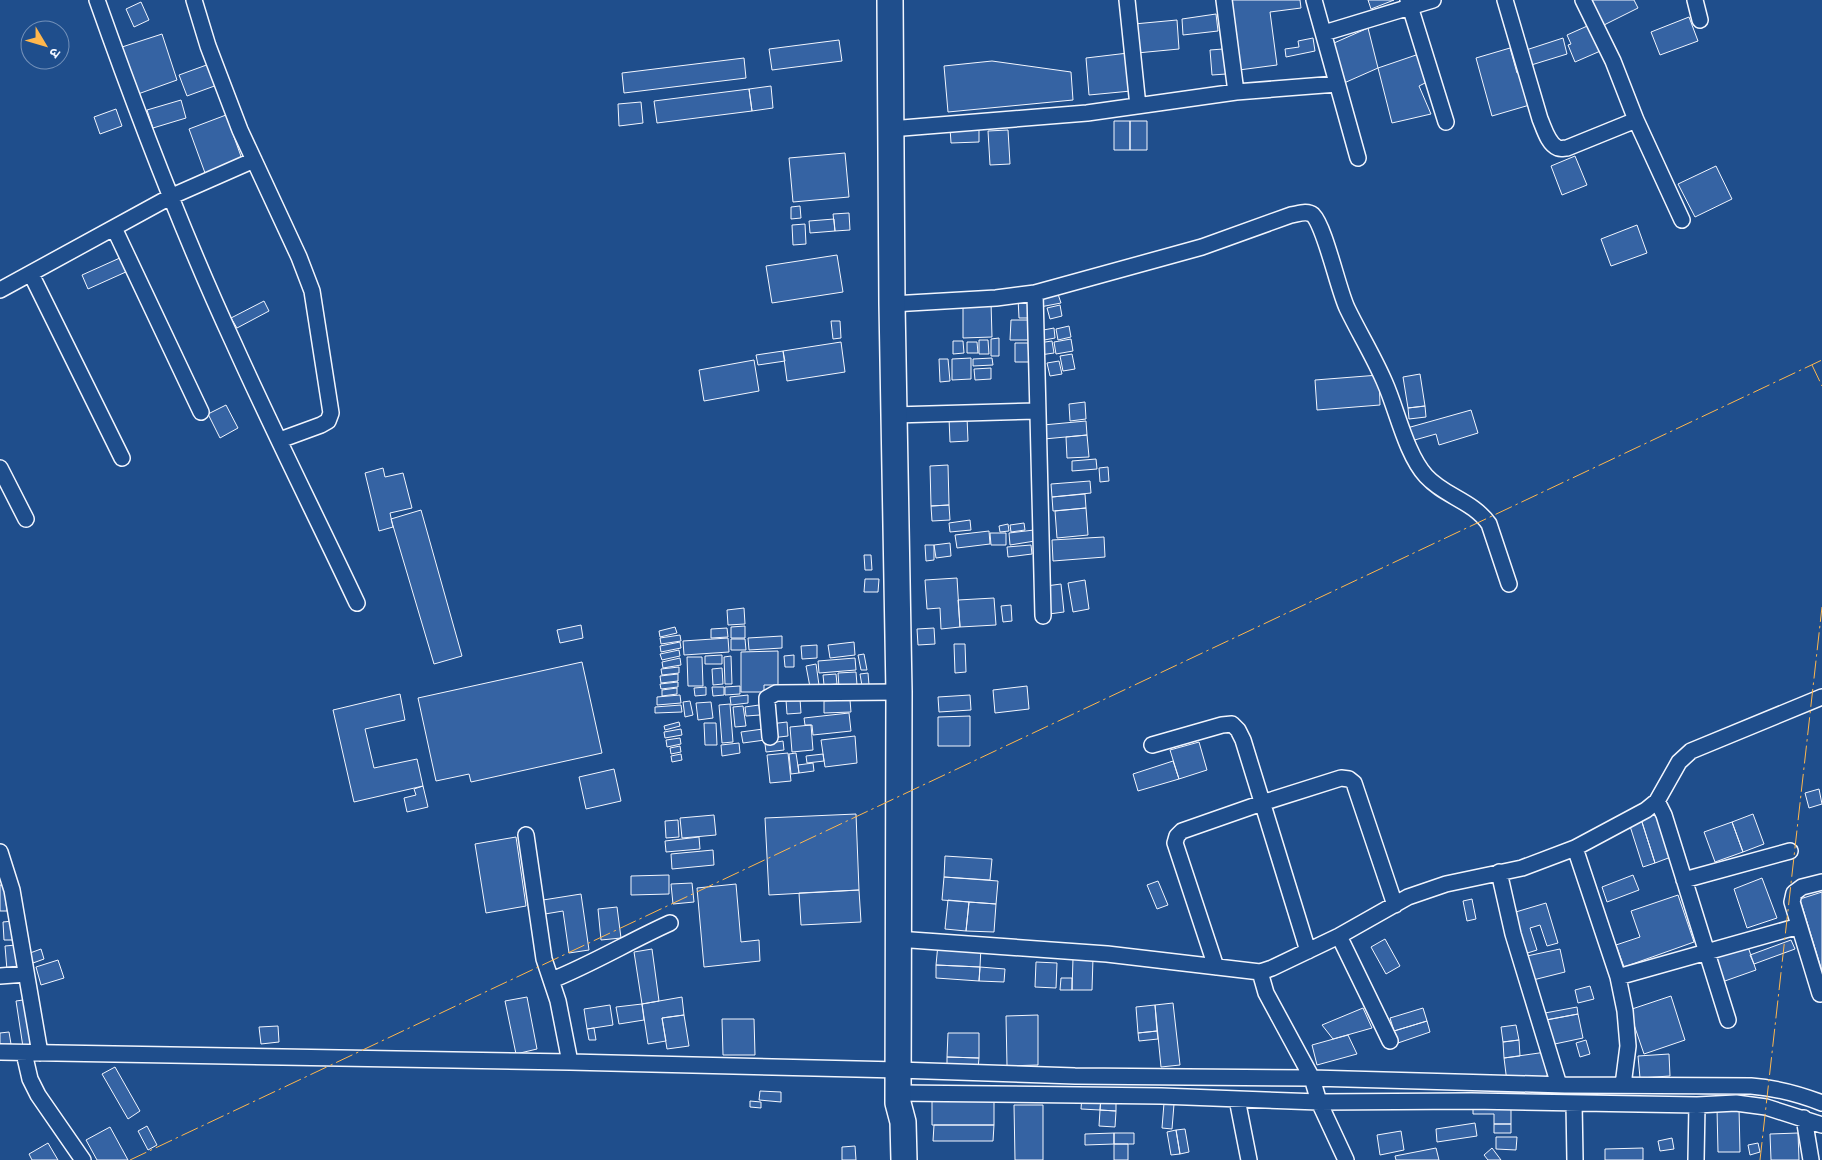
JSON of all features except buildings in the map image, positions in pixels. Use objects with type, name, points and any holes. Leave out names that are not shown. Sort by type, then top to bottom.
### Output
[{"type":"highway","points":[[890,0],[892,304],[900,692],[897,939],[898,1089],[904,1122],[904,1160]]},
{"type":"highway","points":[[889,1160],[889,1122],[898,1089]]},
{"type":"street","points":[[97,0],[170,197],[234,344],[357,603]]},
{"type":"street","points":[[194,0],[208,46],[240,130],[299,257],[312,291],[331,412],[328,421],[321,426],[280,440]]},
{"type":"street","points":[[1127,0],[1138,106]]},
{"type":"street","points":[[1224,0],[1236,92]]},
{"type":"street","points":[[1314,0],[1358,158]]},
{"type":"street","points":[[1324,33],[1409,4],[1433,0]]},
{"type":"street","points":[[1505,0],[1540,119],[1551,143],[1558,148],[1567,148],[1636,120]]},
{"type":"street","points":[[1583,0],[1613,61],[1636,120],[1682,220]]},
{"type":"street","points":[[1694,0],[1700,20]]},
{"type":"street","points":[[1409,4],[1446,122]]},
{"type":"street","points":[[890,129],[1087,113],[1236,92],[1337,84]]},
{"type":"street","points":[[0,290],[170,197],[254,160]]},
{"type":"street","points":[[892,304],[1035,294],[1202,247],[1291,215],[1306,212],[1317,221],[1346,306],[1384,382],[1414,459],[1426,476],[1436,485],[1483,516],[1489,524],[1509,584]]},
{"type":"street","points":[[114,228],[201,412]]},
{"type":"street","points":[[31,274],[122,458]]},
{"type":"street","points":[[1035,294],[1043,616]]},
{"type":"street","points":[[894,415],[1037,411]]},
{"type":"street","points":[[0,468],[26,519]]},
{"type":"street","points":[[770,737],[767,698],[776,694],[900,692]]},
{"type":"street","points":[[897,939],[1108,954],[1260,972],[1339,936],[1408,897],[1446,884],[1539,862],[1575,848],[1646,810],[1657,800],[1680,762],[1691,751],[1822,697]]},
{"type":"street","points":[[1152,745],[1222,725],[1232,724],[1238,730],[1308,951]]},
{"type":"street","points":[[1216,967],[1175,843],[1177,836],[1182,831],[1262,803],[1341,778],[1349,779],[1354,783],[1395,905]]},
{"type":"street","points":[[1657,800],[1664,815],[1728,1020]]},
{"type":"street","points":[[526,835],[544,959],[558,1001],[570,1062]]},
{"type":"street","points":[[1575,848],[1618,978],[1625,1011],[1628,1046],[1624,1085]]},
{"type":"street","points":[[1684,880],[1790,851]]},
{"type":"street","points":[[0,852],[26,974],[40,1053]]},
{"type":"street","points":[[1499,872],[1514,934],[1559,1084]]},
{"type":"street","points":[[1820,994],[1792,902],[1794,892],[1802,887],[1822,882]]},
{"type":"street","points":[[552,980],[670,923]]},
{"type":"street","points":[[1618,978],[1706,951],[1800,926]]},
{"type":"street","points":[[1339,936],[1390,1041]]},
{"type":"street","points":[[1260,972],[1266,993],[1316,1091],[1346,1160]]},
{"type":"street","points":[[0,976],[26,974]]},
{"type":"street","points":[[0,1052],[570,1062],[898,1089],[1237,1099],[1316,1091],[1559,1084],[1751,1086],[1773,1088],[1801,1095],[1822,1103]]},
{"type":"street","points":[[24,1053],[30,1079],[38,1095],[83,1160]]},
{"type":"street","points":[[898,1089],[1075,1076],[1471,1101],[1697,1105],[1736,1103],[1766,1107],[1822,1125]]},
{"type":"street","points":[[1237,1099],[1249,1160]]},
{"type":"street","points":[[1574,1103],[1575,1160]]},
{"type":"street","points":[[1696,1160],[1697,1105]]},
{"type":"street","points":[[1804,1118],[1811,1160]]},
{"type":"power","points":[[130,1160],[1822,360]]},
{"type":"power","points":[[1812,365],[1822,386]]},
{"type":"power","points":[[1760,1160],[1822,607]]}]
